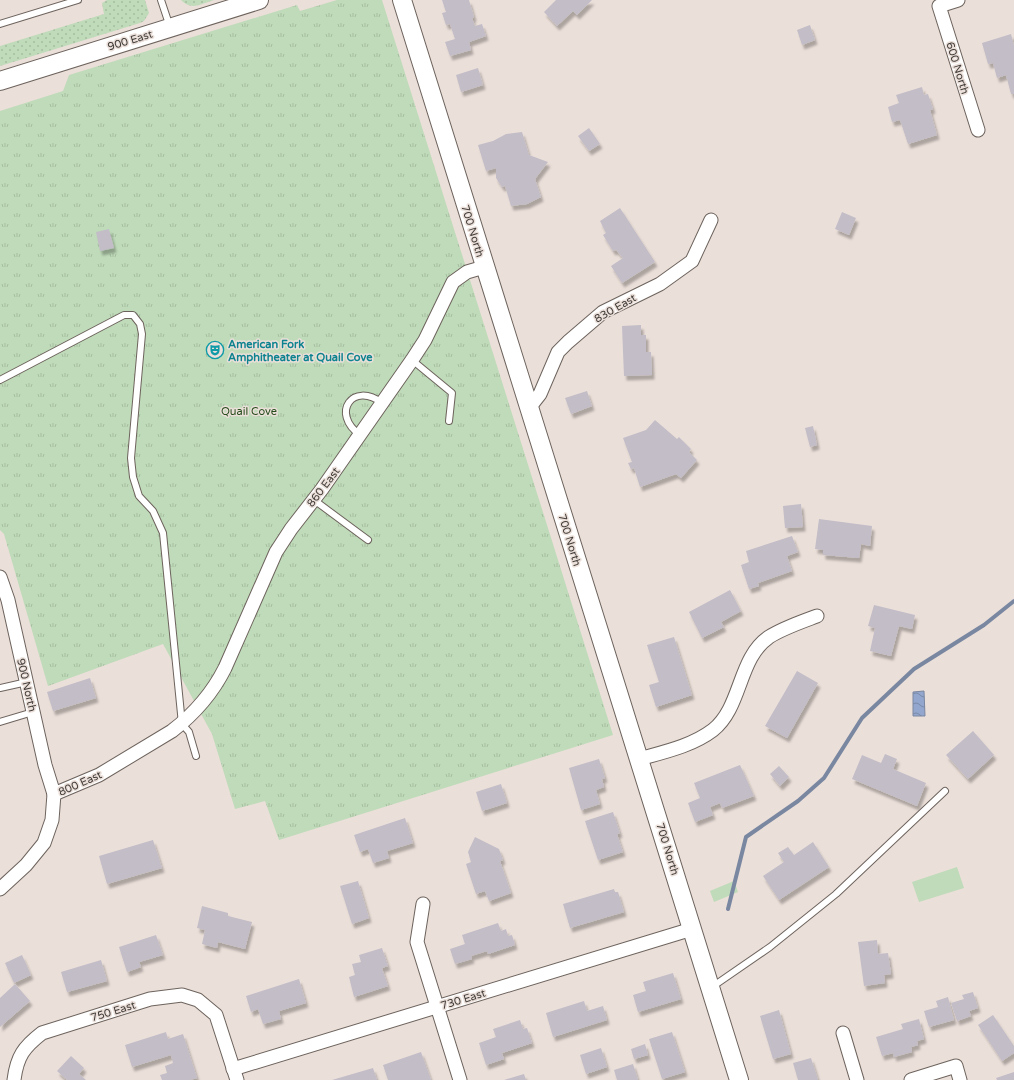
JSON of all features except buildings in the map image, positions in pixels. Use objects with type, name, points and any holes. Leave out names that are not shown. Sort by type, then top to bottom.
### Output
[{"type":"street","name":"900 East","points":[[0,81],[260,0]]},
{"type":"street","name":"700 North","points":[[402,0],[484,267],[740,1080]]},
{"type":"street","name":"600 North","points":[[958,0],[939,6],[978,130]]},
{"type":"street","name":"830 East","points":[[529,408],[540,394],[558,352],[603,312],[660,284],[692,261],[711,220]]},
{"type":"street","name":"860 East","points":[[182,724],[217,684],[276,552],[360,436],[412,360],[425,340],[453,282],[467,272],[484,267]]},
{"type":"street","name":"900 North","points":[[0,577],[8,600],[33,712],[54,794]]},
{"type":"street","points":[[640,759],[690,743],[714,729],[728,711],[748,665],[756,651],[768,638],[817,616]]},
{"type":"street","name":"800 East","points":[[0,889],[26,865],[44,843],[52,820],[54,794],[99,776],[182,724]]},
{"type":"street","points":[[423,904],[417,942],[460,1080]]},
{"type":"street","name":"730 East","points":[[235,1075],[437,1007],[692,929]]},
{"type":"street","name":"750 East","points":[[14,1080],[18,1059],[31,1042],[42,1033],[150,999],[182,995],[198,1000],[216,1016],[235,1075]]},
{"type":"street","points":[[842,1033],[857,1080]]},
{"type":"street","points":[[911,1080],[956,1066],[960,1080]]},
{"type":"lane","points":[[0,24],[78,0]]},
{"type":"lane","points":[[161,0],[170,27]]},
{"type":"lane","points":[[0,380],[124,315],[133,315],[140,324],[142,334],[131,458],[133,477],[139,496],[153,511],[163,533],[182,724],[189,732],[196,756]]},
{"type":"lane","points":[[412,360],[452,393],[449,421]]},
{"type":"lane","points":[[360,436],[348,425],[346,418],[348,405],[354,398],[362,395],[373,396],[382,403]]},
{"type":"lane","points":[[314,500],[368,540]]},
{"type":"lane","points":[[0,688],[26,682]]},
{"type":"lane","points":[[0,722],[33,712]]},
{"type":"lane","points":[[710,988],[770,947],[836,894],[945,791]]},
{"type":"green space","points":[[107,0],[145,0],[149,13],[144,21],[140,23],[0,66],[0,46],[104,14],[102,3]]},
{"type":"green space","points":[[181,0],[214,0],[193,6]]},
{"type":"green space","name":"Quail Cove","points":[[337,0],[382,0],[613,735],[279,840],[265,801],[235,809],[212,734],[163,644],[48,686],[4,534],[0,530],[0,111],[63,91],[69,75],[297,5],[300,11]]},
{"type":"green space","points":[[957,867],[964,888],[919,902],[912,882]]},
{"type":"green space","points":[[734,881],[738,892],[714,902],[710,891]]},
{"type":"water","points":[[924,691],[925,716],[913,716],[913,692]]},
{"type":"waterway","points":[[728,909],[746,837],[798,801],[824,778],[862,718],[914,669],[984,625],[1014,601]]},
{"type":"place","name":"American Fork Amphitheater at Quail Cove","points":[[215,350]]}]
